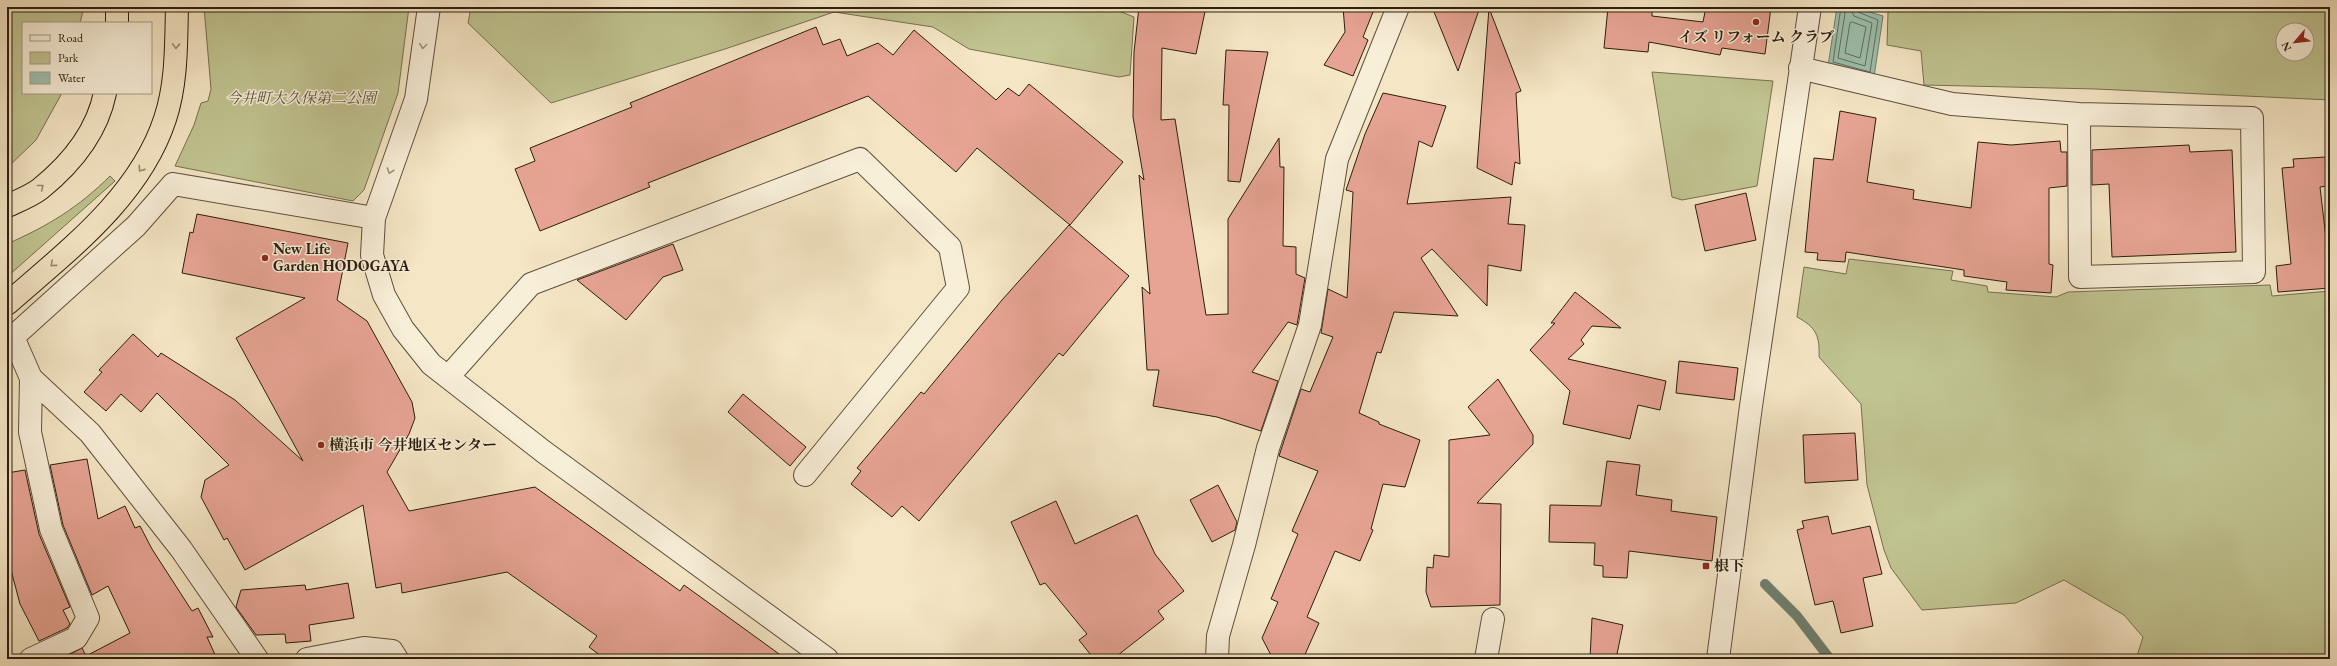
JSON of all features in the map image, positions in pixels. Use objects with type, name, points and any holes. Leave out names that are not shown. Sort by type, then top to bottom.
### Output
[{"type":"highway","points":[[117,22],[118,7]]},
{"type":"highway","points":[[7,304],[70,249],[123,196],[148,159],[165,118],[175,74],[177,7]]},
{"type":"highway","points":[[7,206],[39,190],[76,155],[101,111],[106,94]]},
{"type":"street","points":[[429,7],[416,99],[374,218],[372,255],[384,294],[403,329],[431,364],[623,512],[827,659]]},
{"type":"street","points":[[1217,659],[1218,636],[1244,545],[1268,448],[1310,325],[1337,159],[1398,7]]},
{"type":"street","points":[[1718,659],[1751,406],[1810,7]]},
{"type":"street","points":[[1800,68],[1952,104],[2079,114],[2252,118],[2254,272],[2080,277],[2079,114]]},
{"type":"street","points":[[448,377],[531,284],[860,159],[950,247],[958,288],[805,476]]},
{"type":"street","points":[[257,659],[181,549],[90,433],[31,378],[13,337],[136,226],[173,184],[374,218]]},
{"type":"street","points":[[31,378],[30,432],[51,529],[88,618],[76,638],[31,659]]},
{"type":"street","points":[[1486,659],[1493,619]]},
{"type":"street","points":[[307,659],[364,648],[392,651],[397,659]]},
{"type":"green space","points":[[7,7],[84,7],[80,22],[22,22],[22,94],[61,94],[36,140],[7,168]]},
{"type":"green space","name":"今井町大久保第二公園","points":[[204,7],[409,7],[398,93],[364,190],[353,201],[175,166],[194,125],[201,103],[208,101],[211,89]]},
{"type":"green space","points":[[471,7],[1109,7],[1134,17],[1130,75],[1119,77],[969,49],[933,27],[834,12],[725,49],[551,103],[468,23]]},
{"type":"green space","points":[[1871,7],[2330,7],[2330,100],[2096,89],[1924,85],[1921,51],[1887,45],[1888,12]]},
{"type":"green space","points":[[1652,72],[1773,81],[1757,186],[1682,200],[1672,197]]},
{"type":"green space","points":[[110,176],[115,181],[7,277],[7,244],[62,215],[87,197]]},
{"type":"green space","points":[[1849,259],[1953,271],[1951,280],[1987,286],[1988,292],[2056,297],[2068,292],[2270,285],[2272,296],[2330,291],[2330,659],[2136,659],[2143,637],[2124,615],[2064,580],[2016,603],[1922,610],[1891,568],[1884,550],[1867,485],[1861,404],[1819,357],[1819,343],[1816,333],[1809,325],[1797,317],[1804,267],[1846,274]]},
{"type":"water","points":[[1837,7],[1853,7],[1883,16],[1874,77],[1828,66]]},
{"type":"building","points":[[1139,7],[1206,7],[1196,54],[1162,48],[1161,120],[1175,119],[1206,315],[1228,314],[1228,219],[1279,138],[1280,167],[1284,167],[1283,246],[1296,247],[1296,274],[1305,278],[1297,325],[1288,322],[1252,372],[1278,381],[1261,431],[1217,417],[1153,406],[1159,370],[1147,370],[1142,287],[1150,294],[1139,175],[1144,180],[1133,117],[1134,52]]},
{"type":"building","points":[[1343,7],[1375,7],[1363,37],[1368,40],[1353,76],[1324,65],[1345,32]]},
{"type":"building","points":[[1432,7],[1480,7],[1458,71]]},
{"type":"building","points":[[1608,7],[1652,7],[1652,16],[1703,22],[1706,7],[1771,7],[1765,54],[1722,48],[1720,55],[1649,42],[1648,52],[1604,48]]},
{"type":"building","points":[[1489,8],[1521,91],[1516,93],[1520,164],[1515,162],[1512,185],[1477,168]]},
{"type":"building","points":[[816,27],[823,45],[840,39],[847,56],[878,43],[893,55],[914,30],[996,100],[1008,88],[1019,96],[1029,84],[1123,162],[1070,225],[977,148],[956,172],[868,96],[648,183],[650,187],[540,231],[515,169],[535,161],[530,148],[632,107],[630,103]]},
{"type":"building","points":[[1226,50],[1268,52],[1240,182],[1228,181],[1229,105],[1223,105]]},
{"type":"building","points":[[1383,93],[1446,106],[1432,147],[1419,141],[1407,204],[1511,197],[1508,224],[1525,225],[1521,271],[1488,265],[1487,306],[1432,249],[1421,258],[1458,316],[1394,312],[1381,353],[1377,352],[1359,413],[1379,422],[1379,424],[1420,440],[1405,487],[1383,484],[1371,529],[1373,530],[1360,561],[1335,551],[1307,617],[1319,623],[1303,659],[1273,659],[1262,638],[1278,602],[1271,599],[1298,534],[1292,531],[1318,471],[1279,456],[1301,389],[1310,392],[1333,337],[1321,333],[1328,289],[1347,298],[1353,192],[1346,190],[1365,134]]},
{"type":"building","points":[[1840,111],[1876,118],[1867,182],[1914,190],[1913,199],[1971,208],[1978,142],[2011,145],[2060,141],[2061,152],[2067,152],[2067,186],[2049,188],[2049,264],[2053,265],[2051,293],[2006,290],[2007,282],[1964,276],[1964,270],[1846,252],[1845,262],[1817,260],[1818,253],[1805,252],[1814,158],[1833,160]]},
{"type":"building","points":[[2189,145],[2190,152],[2232,150],[2236,252],[2112,257],[2109,184],[2092,185],[2092,150]]},
{"type":"building","points":[[2326,157],[2328,186],[2320,187],[2327,247],[2330,247],[2330,288],[2278,292],[2276,266],[2291,264],[2282,168],[2294,167],[2293,159]]},
{"type":"building","points":[[1746,193],[1756,240],[1705,251],[1695,205]]},
{"type":"building","points":[[197,214],[348,243],[337,300],[367,321],[412,402],[415,418],[409,434],[387,472],[409,511],[535,487],[680,591],[684,585],[786,659],[605,659],[589,647],[597,636],[507,572],[402,593],[401,583],[376,588],[363,505],[245,570],[227,538],[224,540],[201,497],[205,480],[229,465],[157,393],[141,412],[121,394],[106,411],[84,392],[102,372],[99,370],[133,334],[158,357],[161,353],[235,400],[303,461],[236,338],[305,298],[182,273],[190,232],[193,233]]},
{"type":"building","points":[[1069,225],[1129,276],[1063,356],[1059,353],[919,521],[902,506],[892,517],[851,484],[861,471],[857,468],[921,392],[924,394],[1002,300]]},
{"type":"building","points":[[673,244],[683,270],[663,277],[626,320],[577,280]]},
{"type":"building","points":[[1575,292],[1621,328],[1592,326],[1581,340],[1584,344],[1568,359],[1666,381],[1660,410],[1638,405],[1630,439],[1563,424],[1570,391],[1530,350],[1555,323],[1551,323]]},
{"type":"building","points":[[1679,361],[1738,368],[1734,400],[1676,393]]},
{"type":"building","points":[[1498,379],[1533,435],[1533,444],[1477,503],[1501,504],[1500,605],[1431,607],[1426,592],[1427,567],[1433,568],[1434,555],[1449,557],[1449,440],[1490,435],[1468,407]]},
{"type":"building","points":[[743,394],[806,447],[790,466],[728,412]]},
{"type":"building","points":[[1855,433],[1858,480],[1805,483],[1803,435]]},
{"type":"building","points":[[87,459],[98,519],[125,506],[135,528],[140,526],[152,549],[192,611],[198,608],[213,637],[207,637],[217,659],[61,659],[82,648],[86,656],[130,633],[108,586],[92,595],[63,525],[50,465]]},
{"type":"building","points":[[1607,461],[1640,465],[1636,495],[1672,500],[1671,511],[1717,517],[1712,561],[1629,551],[1627,578],[1603,577],[1603,566],[1594,565],[1595,543],[1549,542],[1550,505],[1601,506]]},
{"type":"building","points":[[25,470],[39,534],[70,607],[63,610],[70,624],[67,628],[39,641],[20,604],[7,555],[7,473]]},
{"type":"building","points":[[1218,485],[1237,522],[1235,530],[1212,542],[1190,500]]},
{"type":"building","points":[[1056,501],[1075,544],[1137,515],[1155,554],[1184,591],[1158,611],[1164,619],[1113,659],[1094,659],[1079,640],[1087,634],[1045,583],[1040,585],[1011,522]]},
{"type":"building","points":[[1828,516],[1832,534],[1870,526],[1882,574],[1863,578],[1873,626],[1841,633],[1833,601],[1815,605],[1797,530],[1804,528],[1802,521]]},
{"type":"building","points":[[348,583],[354,618],[309,625],[311,641],[286,643],[285,634],[256,635],[236,607],[241,590],[305,585],[306,590]]},
{"type":"building","points":[[1592,618],[1623,625],[1616,659],[1590,659]]},
{"type":"waterway","points":[[1765,584],[1797,616],[1830,659]]},
{"type":"place","name":"イズ リフォーム クラブ","points":[[1756,22]]},
{"type":"place","name":"New Life Garden HODOGAYA","points":[[265,258]]},
{"type":"place","name":"横浜市 今井地区センター","points":[[321,445]]},
{"type":"place","name":"根下","points":[[1706,566]]}]
